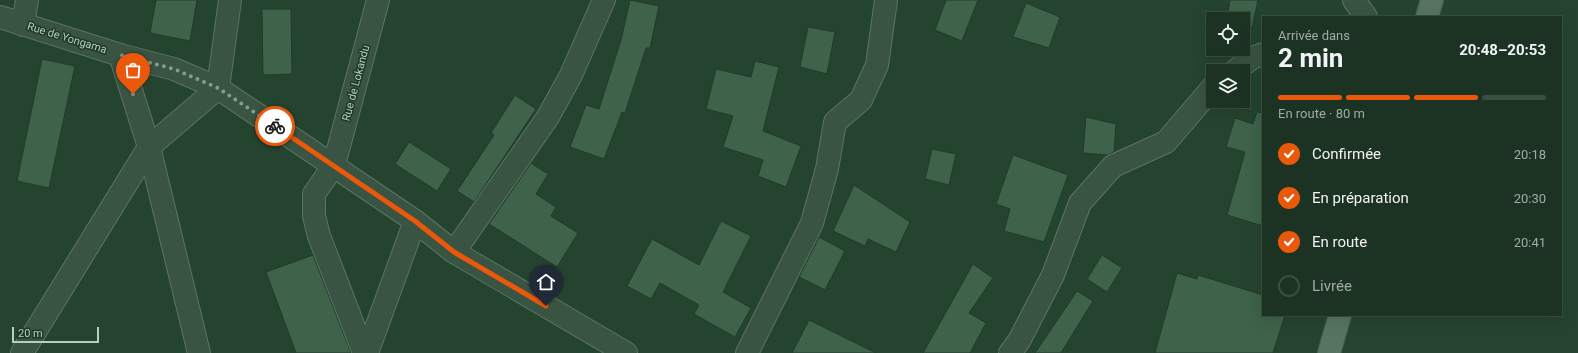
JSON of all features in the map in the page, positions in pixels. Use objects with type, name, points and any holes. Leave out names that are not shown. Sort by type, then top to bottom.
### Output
[{"type":"main road","points":[[1427,16],[1432,0]]},
{"type":"main road","points":[[1329,353],[1340,316]]},
{"type":"street","points":[[23,25],[27,0]]},
{"type":"street","points":[[22,353],[149,147],[218,88],[230,0]]},
{"type":"street","name":"Rue de Lokandu","points":[[365,353],[319,236],[314,216],[314,194],[334,165],[378,0]]},
{"type":"street","points":[[454,252],[548,117],[571,75],[604,0]]},
{"type":"street","points":[[747,353],[812,223],[827,169],[835,122],[861,100],[877,65],[886,0]]},
{"type":"street","points":[[1354,0],[1365,16]]},
{"type":"street","name":"Rue de Yongama","points":[[0,17],[120,55],[174,69],[218,88],[415,221],[454,252],[626,353]]},
{"type":"street","points":[[1244,64],[1252,58],[1262,54]]},
{"type":"street","points":[[120,55],[149,147],[199,353]]},
{"type":"street","points":[[1010,353],[1018,341],[1053,275],[1080,203],[1113,166],[1166,142],[1206,95]]},
{"type":"street","points":[[365,353],[415,221]]},
{"type":"building","points":[[156,0],[197,0],[190,41],[150,33]]},
{"type":"building","points":[[630,0],[659,6],[650,48],[646,48],[625,113],[622,112],[604,159],[570,147],[586,105],[599,109],[621,40]]},
{"type":"building","points":[[946,0],[978,0],[962,41],[935,30]]},
{"type":"building","points":[[1230,0],[1258,0],[1252,28],[1250,28],[1250,12],[1228,12]]},
{"type":"building","points":[[1026,3],[1060,17],[1049,48],[1013,37]]},
{"type":"building","points":[[262,9],[291,9],[292,74],[263,75]]},
{"type":"building","points":[[808,27],[835,32],[827,74],[800,67]]},
{"type":"building","points":[[42,59],[75,66],[49,188],[17,181]]},
{"type":"building","points":[[755,61],[779,67],[763,131],[801,146],[786,187],[758,176],[763,160],[723,147],[733,116],[706,109],[716,69],[751,77]]},
{"type":"building","points":[[515,95],[536,109],[474,202],[457,191],[494,135],[491,133]]},
{"type":"building","points":[[1257,112],[1262,113],[1262,226],[1227,215],[1245,152],[1226,147],[1235,118],[1253,124]]},
{"type":"building","points":[[1086,117],[1116,124],[1114,152],[1108,155],[1083,153]]},
{"type":"building","points":[[409,142],[451,169],[437,191],[395,164]]},
{"type":"building","points":[[932,149],[956,154],[949,185],[925,179]]},
{"type":"building","points":[[1013,155],[1068,175],[1044,242],[1004,231],[1010,209],[996,204]]},
{"type":"building","points":[[531,163],[548,174],[536,194],[556,207],[551,216],[578,233],[557,267],[489,224]]},
{"type":"building","points":[[854,185],[910,222],[896,252],[868,239],[865,246],[833,231]]},
{"type":"building","points":[[721,221],[751,236],[723,292],[751,308],[735,337],[694,314],[699,305],[660,283],[651,299],[627,286],[652,239],[699,265]]},
{"type":"building","points":[[819,237],[845,251],[825,290],[799,277]]},
{"type":"building","points":[[313,255],[351,353],[296,353],[266,272]]},
{"type":"building","points":[[1102,255],[1122,268],[1107,292],[1087,279]]},
{"type":"building","points":[[973,264],[993,278],[969,313],[986,323],[970,353],[923,353]]},
{"type":"building","points":[[1177,273],[1197,279],[1198,275],[1262,295],[1262,316],[1285,316],[1273,353],[1155,353]]},
{"type":"building","points":[[1077,291],[1093,301],[1061,353],[1035,353]]},
{"type":"building","points":[[809,320],[876,353],[792,353]]},
{"type":"way so far","points":[[133,94],[120,55],[174,69],[218,88],[275,126]]},
{"type":"route","points":[[275,126],[415,221],[454,252],[546,306]]}]
